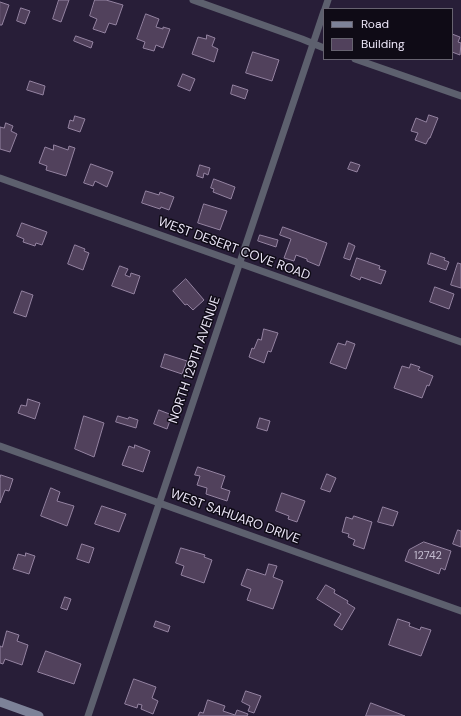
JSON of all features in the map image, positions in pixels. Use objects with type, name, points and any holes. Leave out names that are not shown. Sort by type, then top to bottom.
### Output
[{"type":"main road","points":[[0,702],[39,716]]},
{"type":"street","points":[[193,0],[323,48]]},
{"type":"street","name":"NORTH 129TH AVENUE","points":[[88,716],[323,13]]},
{"type":"street","points":[[358,60],[461,96]]},
{"type":"street","name":"WEST DESERT COVE ROAD","points":[[0,178],[461,342]]},
{"type":"street","name":"WEST SAHUARO DRIVE","points":[[0,446],[461,611]]},
{"type":"building","points":[[59,0],[69,0],[61,22],[53,19]]},
{"type":"building","points":[[95,0],[106,0],[123,5],[116,25],[109,23],[105,33],[93,29],[97,19],[90,16]]},
{"type":"building","points":[[0,2],[9,5],[2,25],[0,25]]},
{"type":"building","points":[[21,8],[30,11],[25,24],[17,21]]},
{"type":"building","points":[[146,14],[159,19],[156,27],[170,29],[163,48],[156,45],[154,51],[143,48],[145,42],[137,39]]},
{"type":"building","points":[[453,34],[460,37],[458,42],[461,43],[460,55],[453,52]]},
{"type":"building","points":[[207,35],[215,38],[212,46],[218,49],[214,62],[192,54],[198,37],[206,39]]},
{"type":"building","points":[[76,36],[93,42],[91,48],[74,41]]},
{"type":"building","points":[[253,52],[279,60],[272,81],[246,73]]},
{"type":"building","points":[[183,74],[195,79],[190,91],[178,86]]},
{"type":"building","points":[[30,81],[45,86],[43,95],[27,90]]},
{"type":"building","points":[[233,85],[248,90],[245,99],[231,94]]},
{"type":"building","points":[[429,115],[438,118],[426,144],[415,140],[418,133],[411,131],[416,118],[426,122]]},
{"type":"building","points":[[75,116],[85,119],[80,132],[68,128],[70,120],[73,121]]},
{"type":"building","points":[[6,123],[13,126],[11,131],[17,134],[10,152],[0,149],[0,127],[4,128]]},
{"type":"building","points":[[54,145],[68,150],[69,146],[75,148],[66,176],[46,170],[47,166],[39,163],[45,147],[53,150]]},
{"type":"building","points":[[351,162],[360,165],[357,172],[348,169]]},
{"type":"building","points":[[91,164],[113,172],[107,187],[95,181],[93,186],[84,183]]},
{"type":"building","points":[[200,165],[210,168],[208,175],[204,173],[203,178],[197,176]]},
{"type":"building","points":[[214,179],[235,187],[231,199],[213,192],[214,189],[211,188]]},
{"type":"building","points":[[146,191],[159,195],[160,192],[174,197],[169,210],[161,207],[160,209],[142,203]]},
{"type":"building","points":[[204,204],[227,211],[220,230],[198,223]]},
{"type":"building","points":[[22,223],[47,232],[42,245],[36,243],[35,246],[23,242],[24,239],[17,236]]},
{"type":"building","points":[[283,227],[327,243],[319,266],[296,255],[294,261],[284,258],[291,239],[280,235]]},
{"type":"building","points":[[260,235],[278,240],[276,247],[258,241]]},
{"type":"building","points":[[349,243],[355,246],[350,260],[344,258]]},
{"type":"building","points":[[75,245],[85,249],[84,251],[89,253],[83,270],[68,264]]},
{"type":"building","points":[[431,253],[445,258],[444,260],[449,262],[446,270],[428,264]]},
{"type":"building","points":[[357,258],[380,266],[379,269],[386,271],[381,284],[361,277],[360,280],[351,276]]},
{"type":"building","points":[[458,263],[461,264],[461,288],[451,285]]},
{"type":"building","points":[[120,266],[128,269],[125,275],[130,277],[131,273],[140,276],[134,294],[112,286]]},
{"type":"building","points":[[186,279],[204,300],[193,310],[187,304],[185,305],[173,291]]},
{"type":"building","points":[[435,287],[454,294],[449,309],[430,302]]},
{"type":"building","points":[[22,291],[33,295],[26,317],[14,313]]},
{"type":"building","points":[[264,329],[278,333],[271,352],[268,351],[264,363],[249,357],[252,348],[254,349],[258,339],[261,340]]},
{"type":"building","points":[[347,341],[355,344],[346,369],[330,363],[338,343],[345,345]]},
{"type":"building","points":[[165,354],[187,361],[182,374],[161,367]]},
{"type":"building","points":[[411,364],[420,367],[418,370],[433,376],[429,386],[427,385],[422,398],[394,388],[402,366],[409,368]]},
{"type":"building","points":[[28,399],[40,403],[35,419],[18,413],[21,405],[26,406]]},
{"type":"building","points":[[159,410],[172,415],[167,429],[154,424]]},
{"type":"building","points":[[84,416],[104,423],[94,457],[75,449]]},
{"type":"building","points":[[118,416],[138,420],[136,428],[116,422]]},
{"type":"building","points":[[260,418],[270,421],[267,431],[257,428]]},
{"type":"building","points":[[135,445],[150,451],[143,472],[122,465],[129,446],[134,448]]},
{"type":"building","points":[[198,467],[225,476],[221,488],[230,491],[227,501],[206,494],[207,488],[197,485],[200,476],[195,475]]},
{"type":"building","points":[[327,474],[336,478],[330,492],[321,489]]},
{"type":"building","points":[[1,475],[13,479],[9,491],[5,490],[0,503],[0,479]]},
{"type":"building","points":[[51,488],[60,492],[57,501],[74,506],[67,526],[41,516]]},
{"type":"building","points":[[282,493],[305,501],[297,522],[288,519],[289,516],[276,511]]},
{"type":"building","points":[[102,506],[126,514],[119,532],[95,524]]},
{"type":"building","points":[[383,507],[398,512],[393,526],[378,522]]},
{"type":"building","points":[[354,516],[372,522],[364,549],[353,545],[355,540],[348,537],[349,534],[342,532],[346,517],[352,519]]},
{"type":"building","points":[[458,530],[461,531],[461,547],[453,544]]},
{"type":"building","points":[[424,542],[451,551],[445,570],[441,568],[439,574],[405,561],[409,550]]},
{"type":"building","points":[[82,544],[94,548],[89,563],[77,559]]},
{"type":"building","points":[[181,548],[205,555],[204,557],[212,560],[204,583],[181,575],[184,566],[176,563]]},
{"type":"building","points":[[26,553],[35,556],[29,574],[13,569],[18,554],[25,556]]},
{"type":"building","points":[[269,564],[277,566],[273,577],[283,581],[273,609],[247,600],[251,589],[241,585],[247,569],[265,575]]},
{"type":"building","points":[[326,585],[335,590],[334,593],[348,601],[347,603],[355,608],[342,630],[334,625],[341,614],[317,599]]},
{"type":"building","points":[[65,597],[71,599],[67,610],[61,608]]},
{"type":"building","points":[[398,619],[410,623],[409,626],[420,630],[421,627],[431,630],[421,656],[389,645]]},
{"type":"building","points":[[156,621],[170,626],[168,632],[154,627]]},
{"type":"building","points":[[7,631],[19,635],[17,641],[28,645],[22,665],[5,659],[3,664],[0,663],[0,646],[2,647]]},
{"type":"building","points":[[46,651],[81,664],[74,684],[38,672]]},
{"type":"building","points":[[134,679],[156,687],[152,698],[158,701],[153,714],[141,709],[142,705],[138,704],[137,708],[125,704]]},
{"type":"building","points":[[246,691],[261,696],[254,713],[248,711],[250,706],[242,702]]},
{"type":"building","points":[[208,700],[225,706],[223,711],[235,715],[237,710],[248,714],[247,716],[198,716],[200,712],[203,713]]},
{"type":"building","points":[[371,703],[405,716],[366,716]]}]
